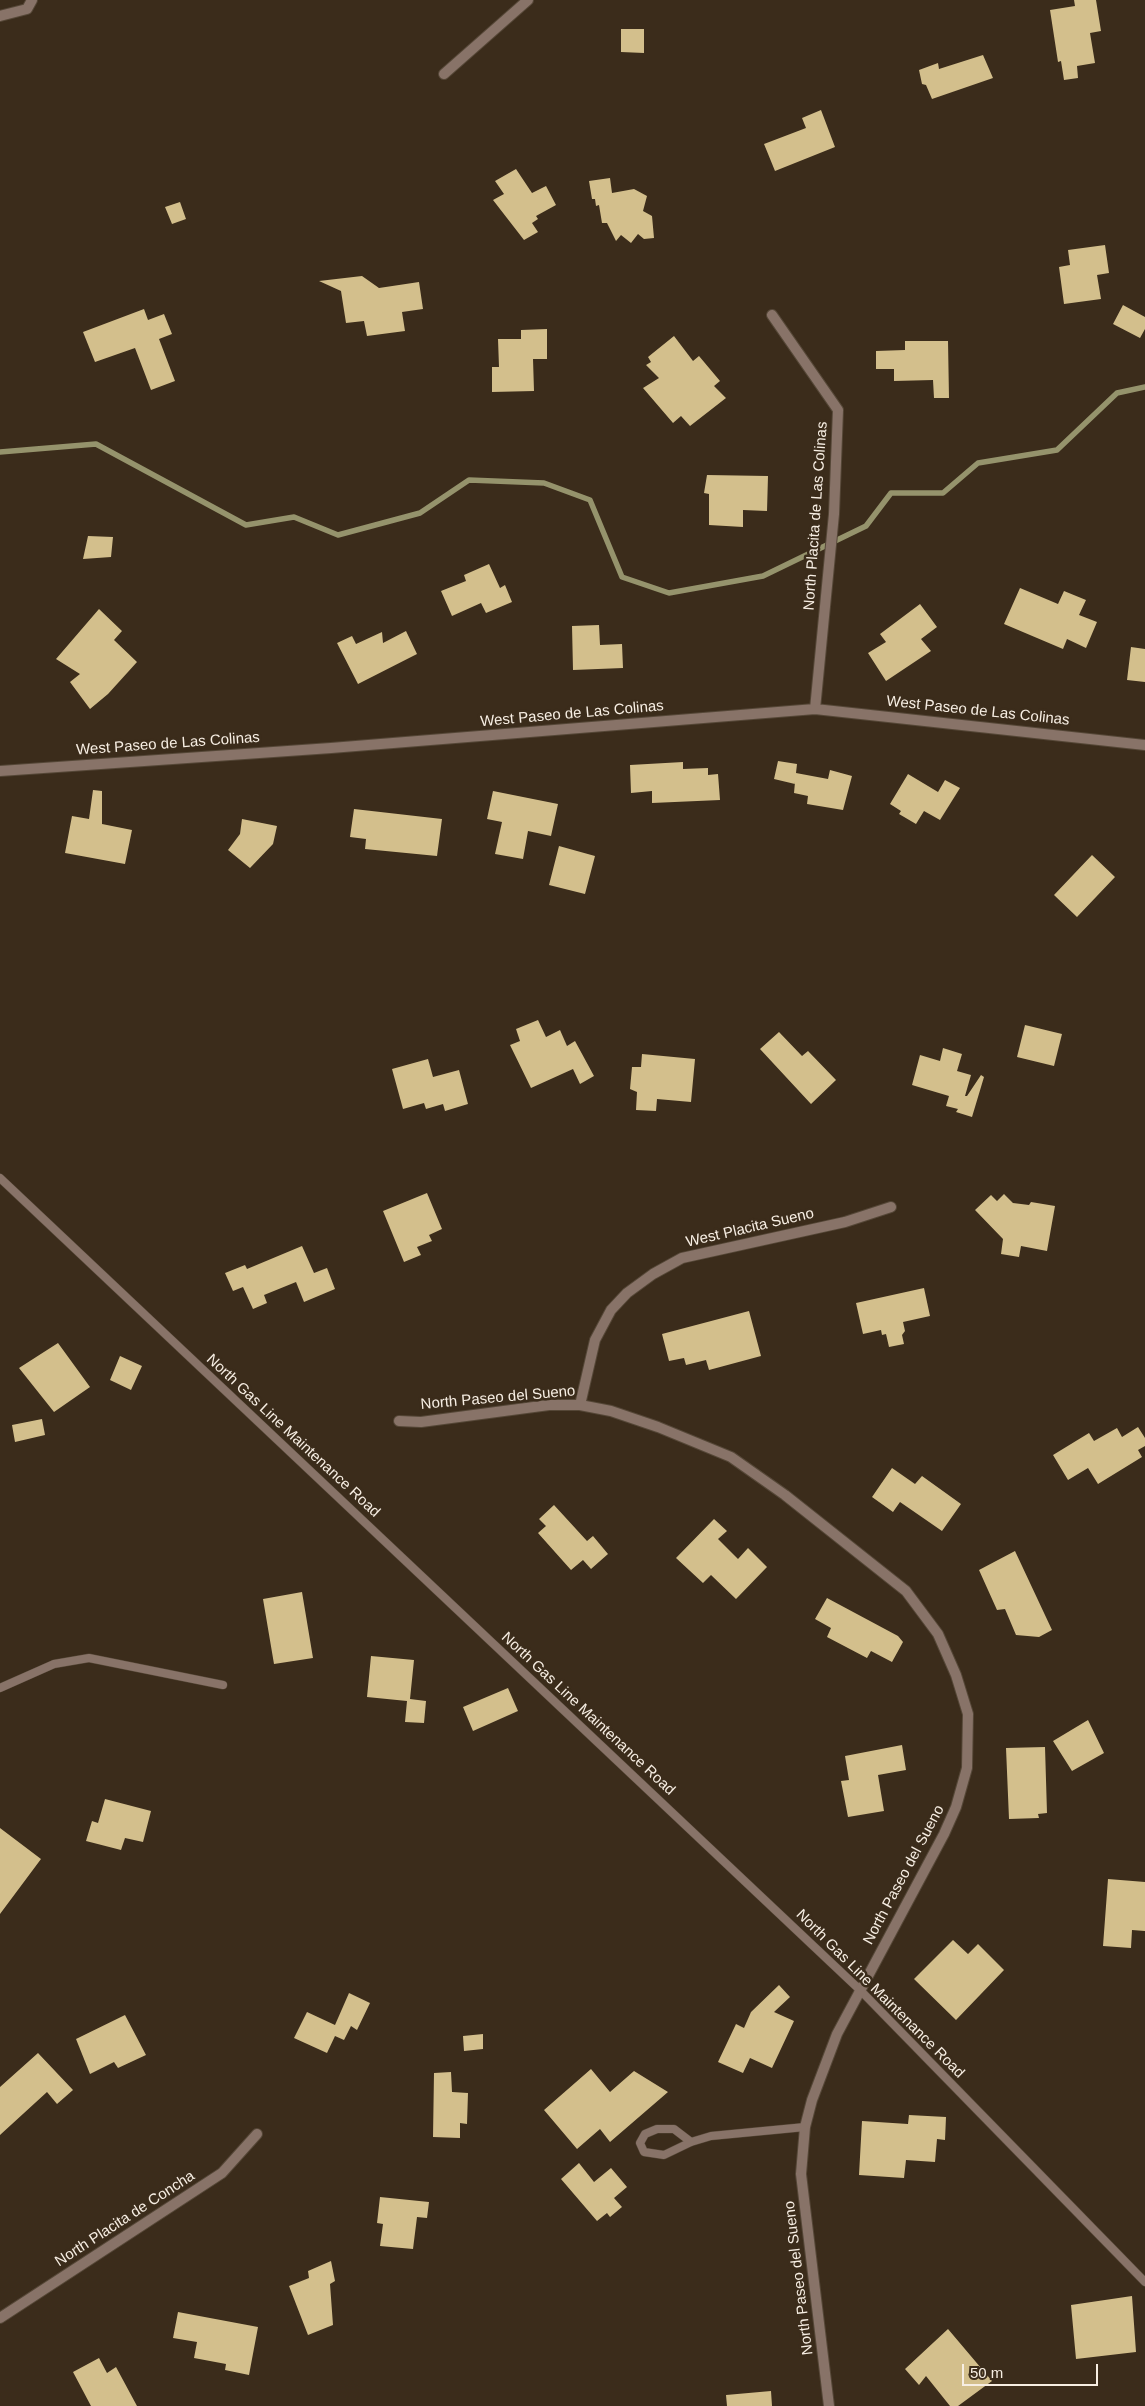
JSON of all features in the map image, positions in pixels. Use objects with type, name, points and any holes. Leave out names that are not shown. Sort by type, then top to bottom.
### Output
[{"type":"street","points":[[0,16],[27,9],[32,0]]},
{"type":"street","points":[[444,74],[528,0]]},
{"type":"street","name":"North Placita de Las Colinas","points":[[772,315],[838,410],[834,514],[815,709]]},
{"type":"street","name":"West Paseo de Las Colinas","points":[[0,771],[321,749],[815,709],[1145,745]]},
{"type":"street","name":"West Placita Sueno","points":[[580,1405],[595,1340],[611,1310],[627,1293],[653,1274],[682,1258],[844,1222],[891,1207]]},
{"type":"street","name":"North Paseo del Sueno","points":[[398,1420],[421,1422],[549,1405],[580,1405],[611,1411],[732,1457],[786,1496],[906,1591],[938,1634],[956,1675],[968,1714],[967,1768],[956,1807],[944,1834],[837,2034],[812,2100],[805,2127],[802,2174],[829,2406]]},
{"type":"street","name":"North Placita de Concha","points":[[0,2318],[222,2173],[258,2134]]},
{"type":"lane","name":"North Gas Line Maintenance Road","points":[[0,1178],[860,1990],[1145,2282]]},
{"type":"lane","points":[[0,1688],[54,1664],[89,1658],[223,1686]]},
{"type":"lane","points":[[691,2142],[674,2129],[657,2130],[645,2134],[640,2143],[644,2152],[664,2155],[691,2142],[711,2136],[805,2127]]},
{"type":"building","points":[[1074,0],[1096,0],[1101,31],[1090,33],[1095,63],[1077,66],[1078,78],[1064,80],[1061,61],[1058,62],[1050,10],[1075,6]]},
{"type":"building","points":[[621,29],[644,29],[644,53],[621,52]]},
{"type":"building","points":[[983,55],[993,78],[932,99],[926,85],[922,84],[919,70],[938,63],[939,69]]},
{"type":"building","points":[[821,110],[835,147],[775,171],[764,144],[806,128],[802,118]]},
{"type":"building","points":[[516,169],[532,193],[546,186],[556,205],[536,216],[538,219],[532,223],[538,232],[524,240],[493,200],[504,194],[495,181]]},
{"type":"building","points":[[610,178],[612,193],[634,189],[647,196],[643,211],[652,216],[654,238],[644,239],[638,234],[631,243],[621,235],[616,241],[607,223],[602,223],[599,205],[596,206],[595,199],[592,199],[589,181]]},
{"type":"building","points":[[180,202],[186,219],[172,224],[165,207]]},
{"type":"building","points":[[1105,245],[1109,273],[1097,275],[1101,299],[1064,304],[1059,267],[1070,265],[1068,250]]},
{"type":"building","points":[[362,276],[379,288],[419,282],[423,309],[402,312],[405,331],[367,336],[364,321],[346,323],[341,291],[319,281]]},
{"type":"building","points":[[1123,305],[1145,317],[1145,329],[1140,338],[1113,324]]},
{"type":"building","points":[[144,309],[148,320],[164,314],[172,334],[159,339],[175,381],[151,390],[135,348],[95,362],[83,332]]},
{"type":"building","points":[[547,329],[547,359],[533,359],[534,391],[492,392],[492,367],[499,367],[498,339],[521,339],[521,330]]},
{"type":"building","points":[[674,336],[693,361],[699,356],[720,381],[714,386],[726,398],[690,426],[681,416],[673,423],[643,388],[659,378],[646,365],[651,362],[648,357]]},
{"type":"building","points":[[905,341],[948,341],[949,398],[934,398],[933,380],[894,381],[894,369],[876,369],[876,351],[905,350]]},
{"type":"building","points":[[707,475],[768,476],[767,511],[743,510],[743,527],[709,525],[709,494],[704,493]]},
{"type":"building","points":[[88,536],[113,537],[111,557],[83,559]]},
{"type":"building","points":[[489,564],[500,588],[505,585],[512,602],[486,613],[481,603],[452,616],[441,591],[466,581],[464,575]]},
{"type":"building","points":[[1020,588],[1058,604],[1064,591],[1086,600],[1079,615],[1097,622],[1086,648],[1067,639],[1063,649],[1004,624]]},
{"type":"building","points":[[920,604],[937,627],[921,639],[931,651],[886,681],[868,653],[886,642],[880,634]]},
{"type":"building","points":[[99,609],[122,631],[114,640],[137,662],[108,694],[90,709],[70,682],[80,674],[56,659]]},
{"type":"building","points":[[599,625],[600,645],[622,644],[623,668],[573,670],[572,626]]},
{"type":"building","points":[[406,631],[417,654],[358,684],[337,643],[352,636],[356,644],[382,632],[383,643]]},
{"type":"building","points":[[1131,647],[1145,649],[1145,682],[1127,680]]},
{"type":"building","points":[[778,761],[797,764],[796,773],[828,779],[830,770],[852,776],[843,810],[807,804],[808,796],[794,793],[795,784],[774,779]]},
{"type":"building","points":[[683,762],[683,769],[708,768],[708,775],[718,774],[720,800],[652,803],[652,791],[631,793],[630,765]]},
{"type":"building","points":[[908,774],[938,792],[945,780],[960,788],[940,820],[924,811],[916,824],[899,814],[901,811],[890,804]]},
{"type":"building","points":[[93,790],[102,791],[102,824],[132,830],[125,864],[65,853],[72,816],[89,819]]},
{"type":"building","points":[[493,791],[558,804],[551,836],[528,831],[523,859],[495,854],[502,822],[487,819]]},
{"type":"building","points":[[354,809],[442,819],[437,856],[365,849],[366,839],[350,837]]},
{"type":"building","points":[[242,819],[277,826],[273,844],[250,868],[228,850],[240,834]]},
{"type":"building","points":[[559,846],[595,856],[585,894],[549,885]]},
{"type":"building","points":[[1092,855],[1115,877],[1077,917],[1054,895]]},
{"type":"building","points":[[538,1020],[546,1037],[560,1030],[567,1046],[575,1041],[594,1076],[580,1084],[573,1069],[531,1088],[510,1045],[520,1041],[516,1029]]},
{"type":"building","points":[[1025,1025],[1062,1034],[1054,1066],[1017,1057]]},
{"type":"building","points":[[779,1032],[802,1056],[808,1051],[836,1080],[811,1104],[760,1049]]},
{"type":"building","points":[[943,1048],[962,1054],[957,1071],[971,1075],[965,1096],[967,1096],[981,1075],[984,1077],[972,1117],[956,1112],[958,1109],[946,1106],[949,1096],[912,1085],[920,1055],[940,1061]]},
{"type":"building","points":[[642,1054],[695,1059],[691,1102],[657,1099],[656,1111],[636,1110],[637,1092],[630,1089],[632,1067],[641,1067]]},
{"type":"building","points":[[428,1059],[433,1077],[459,1070],[468,1104],[445,1111],[443,1104],[426,1109],[424,1103],[403,1109],[392,1069]]},
{"type":"building","points":[[427,1193],[442,1229],[429,1235],[432,1241],[417,1247],[421,1255],[404,1262],[383,1211]]},
{"type":"building","points":[[1004,1194],[1013,1203],[1029,1205],[1031,1202],[1055,1206],[1047,1251],[1021,1246],[1019,1257],[1001,1254],[1003,1239],[975,1210],[991,1195],[997,1201]]},
{"type":"building","points":[[302,1246],[314,1273],[327,1268],[335,1289],[304,1302],[296,1282],[264,1295],[267,1303],[253,1309],[243,1287],[233,1291],[225,1273],[245,1265],[247,1269]]},
{"type":"building","points":[[924,1288],[930,1316],[903,1322],[905,1331],[902,1335],[904,1344],[889,1347],[886,1334],[882,1335],[881,1330],[863,1334],[856,1303]]},
{"type":"building","points":[[749,1311],[761,1356],[709,1370],[706,1360],[686,1365],[684,1358],[669,1361],[662,1334]]},
{"type":"building","points":[[58,1343],[90,1387],[54,1412],[19,1368]]},
{"type":"building","points":[[120,1356],[142,1366],[131,1390],[110,1380]]},
{"type":"building","points":[[42,1419],[45,1435],[15,1442],[12,1425]]},
{"type":"building","points":[[1138,1427],[1145,1438],[1145,1446],[1138,1450],[1142,1457],[1098,1484],[1088,1468],[1068,1480],[1053,1455],[1089,1433],[1094,1441],[1117,1428],[1122,1437]]},
{"type":"building","points":[[892,1468],[915,1484],[922,1476],[961,1504],[942,1531],[900,1502],[893,1512],[872,1497]]},
{"type":"building","points":[[554,1505],[587,1541],[593,1536],[608,1554],[591,1569],[583,1560],[571,1570],[538,1533],[546,1526],[539,1519]]},
{"type":"building","points":[[714,1519],[727,1531],[718,1539],[738,1559],[748,1548],[767,1567],[736,1599],[711,1575],[703,1583],[676,1558]]},
{"type":"building","points":[[1015,1551],[1052,1630],[1039,1637],[1016,1635],[1005,1609],[997,1610],[979,1570]]},
{"type":"building","points":[[302,1592],[313,1658],[274,1664],[263,1599]]},
{"type":"building","points":[[827,1598],[898,1636],[903,1642],[892,1662],[871,1651],[867,1658],[827,1637],[831,1628],[815,1619]]},
{"type":"building","points":[[371,1656],[414,1660],[410,1699],[426,1701],[424,1723],[405,1722],[407,1701],[367,1697]]},
{"type":"building","points":[[508,1688],[518,1711],[473,1731],[463,1707]]},
{"type":"building","points":[[1088,1720],[1104,1753],[1072,1771],[1053,1741]]},
{"type":"building","points":[[902,1745],[906,1770],[878,1775],[884,1811],[848,1817],[841,1781],[849,1780],[845,1756]]},
{"type":"building","points":[[1045,1747],[1047,1813],[1038,1814],[1039,1818],[1009,1819],[1006,1748]]},
{"type":"building","points":[[105,1799],[151,1811],[143,1842],[125,1838],[121,1850],[86,1841],[92,1821],[98,1823]]},
{"type":"building","points":[[0,1828],[41,1859],[0,1914]]},
{"type":"building","points":[[1108,1879],[1145,1882],[1145,1931],[1132,1930],[1131,1948],[1103,1946]]},
{"type":"building","points":[[953,1940],[968,1954],[978,1944],[1004,1970],[956,2020],[914,1979]]},
{"type":"building","points":[[779,1985],[790,1997],[774,2012],[794,2021],[772,2068],[750,2058],[743,2073],[718,2062],[736,2024],[744,2028],[751,2012]]},
{"type":"building","points":[[349,1993],[370,2003],[357,2030],[351,2026],[344,2040],[335,2036],[327,2053],[294,2038],[307,2012],[335,2025]]},
{"type":"building","points":[[125,2015],[146,2055],[118,2068],[114,2062],[90,2074],[76,2039]]},
{"type":"building","points":[[483,2034],[483,2049],[464,2051],[463,2036]]},
{"type":"building","points":[[38,2053],[73,2090],[57,2104],[47,2092],[0,2135],[0,2087]]},
{"type":"building","points":[[591,2069],[610,2092],[634,2071],[668,2092],[610,2142],[600,2129],[577,2149],[544,2110]]},
{"type":"building","points":[[451,2072],[452,2092],[468,2093],[467,2124],[460,2123],[460,2138],[433,2137],[434,2073]]},
{"type":"building","points":[[909,2115],[946,2117],[945,2140],[937,2139],[935,2162],[906,2160],[904,2178],[859,2175],[862,2121],[908,2124]]},
{"type":"building","points":[[579,2163],[594,2182],[611,2168],[627,2187],[614,2198],[622,2207],[610,2217],[607,2213],[597,2221],[561,2179]]},
{"type":"building","points":[[380,2197],[429,2202],[427,2218],[417,2217],[413,2249],[380,2246],[383,2224],[377,2223]]},
{"type":"building","points":[[331,2261],[335,2281],[330,2284],[333,2325],[308,2335],[289,2286],[309,2278],[308,2271]]},
{"type":"building","points":[[1132,2296],[1136,2352],[1076,2359],[1071,2305]]},
{"type":"building","points":[[178,2312],[258,2327],[249,2375],[225,2370],[226,2364],[194,2358],[197,2342],[173,2338]]},
{"type":"building","points":[[948,2329],[992,2381],[958,2406],[950,2406],[926,2376],[919,2385],[905,2369]]},
{"type":"building","points":[[99,2358],[107,2373],[116,2367],[137,2406],[91,2406],[73,2372]]},
{"type":"building","points":[[771,2391],[772,2406],[727,2406],[726,2395]]},
{"type":"waterway","points":[[0,452],[96,444],[246,525],[294,517],[338,535],[420,513],[469,480],[544,483],[590,500],[622,577],[669,593],[763,576],[866,526],[891,493],[943,493],[978,463],[1057,450],[1117,393],[1145,387]]}]
